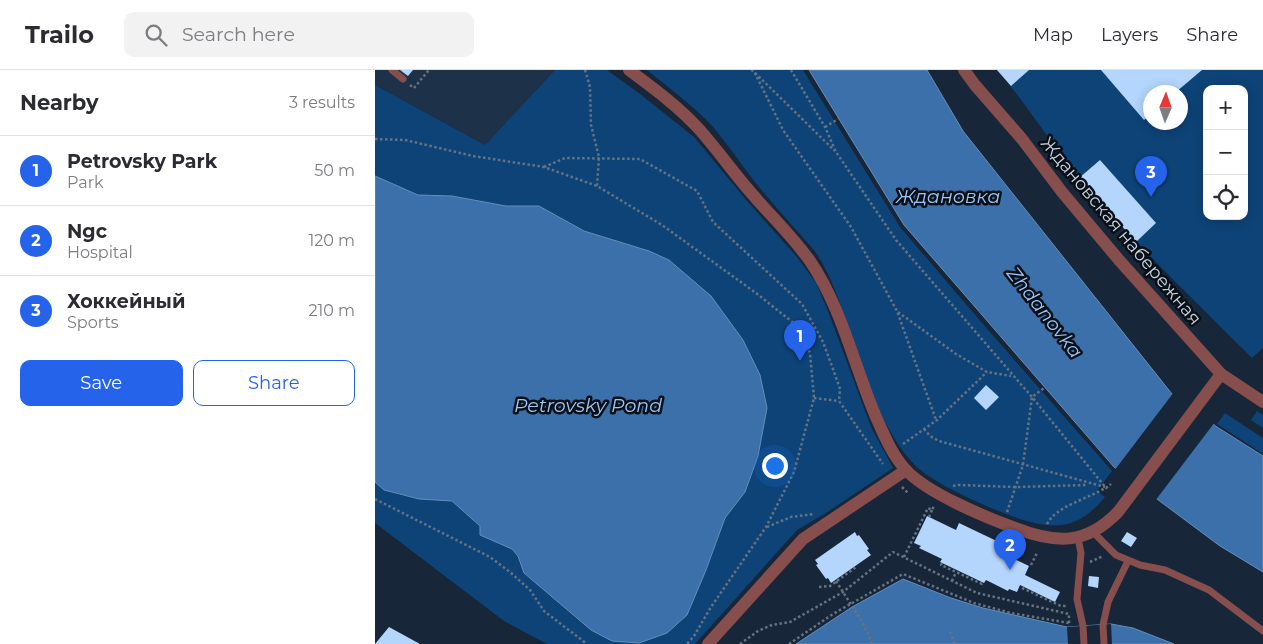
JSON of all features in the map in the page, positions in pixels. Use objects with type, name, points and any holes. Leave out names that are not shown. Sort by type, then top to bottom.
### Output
[{"type":"street","points":[[629,70],[669,102],[697,128],[811,262],[835,307],[878,423],[889,445],[906,470],[928,487],[963,506],[1002,523],[1043,537],[1078,538],[1093,532],[1106,524],[1130,497],[1221,374]]},
{"type":"street","name":"Ждановская набережная","points":[[965,70],[975,85],[1022,139],[1119,260],[1221,374],[1263,402]]},
{"type":"street","points":[[708,644],[803,539],[906,470]]},
{"type":"lane","points":[[392,70],[403,79]]},
{"type":"lane","points":[[1093,532],[1111,550],[1128,561],[1165,570],[1209,590],[1263,630]]},
{"type":"lane","points":[[1078,538],[1081,553],[1077,599],[1083,626],[1084,644]]},
{"type":"lane","points":[[1104,644],[1103,625],[1108,602],[1128,561]]},
{"type":"path","points":[[403,79],[414,88],[429,70]]},
{"type":"path","points":[[585,70],[590,87],[591,125],[599,157],[597,186]]},
{"type":"path","points":[[752,70],[836,152]]},
{"type":"path","points":[[752,70],[783,130],[851,227],[897,311],[937,420]]},
{"type":"path","points":[[791,70],[825,127],[836,152],[896,240],[1032,397],[1107,488]]},
{"type":"path","points":[[825,127],[838,119]]},
{"type":"path","points":[[375,139],[405,140],[473,156],[543,167],[597,186],[662,225],[756,293],[801,329],[810,353],[814,398],[794,472],[765,527],[687,644]]},
{"type":"path","points":[[543,167],[565,158],[640,159],[697,191],[713,222],[802,304],[823,342],[840,389],[839,401],[893,479],[908,493]]},
{"type":"path","points":[[897,311],[956,354],[987,372],[1013,376]]},
{"type":"path","points":[[1006,514],[1023,465],[1032,397],[1044,388]]},
{"type":"path","points":[[814,398],[839,401]]},
{"type":"path","points":[[925,429],[930,436],[939,441],[1107,488]]},
{"type":"path","points":[[950,487],[958,485],[1016,488],[1091,484]]},
{"type":"path","points":[[1046,527],[1050,518],[1057,512],[1107,488],[1111,484]]},
{"type":"path","points":[[375,499],[490,557],[530,590],[544,612],[587,644]]},
{"type":"path","points":[[904,557],[928,508],[933,508],[929,517]]},
{"type":"path","points":[[765,527],[791,517],[826,513],[833,519]]},
{"type":"path","points":[[1080,564],[1100,558],[1111,550]]},
{"type":"path","points":[[740,644],[758,631],[773,625],[789,622],[843,592],[893,552],[977,593],[1069,614],[1069,623]]},
{"type":"path","points":[[1031,565],[1037,553]]},
{"type":"path","points":[[942,563],[941,565],[983,583]]},
{"type":"path","points":[[819,587],[830,586],[856,568],[855,566]]},
{"type":"path","points":[[952,581],[956,572]]},
{"type":"path","points":[[789,644],[833,614],[903,574],[975,603],[1069,623],[1073,626]]},
{"type":"path","points":[[836,581],[864,625],[872,644]]},
{"type":"path","points":[[1022,588],[1061,606],[1069,605]]},
{"type":"path","points":[[950,632],[955,644]]},
{"type":"shaded area","points":[[375,70],[554,71],[485,145],[375,85]]},
{"type":"shaded area","points":[[555,70],[607,70],[640,94],[694,137],[797,257],[816,283],[871,427],[893,468],[797,530],[695,644],[547,644],[504,621],[375,523],[375,482],[392,493],[453,502],[480,526],[480,535],[512,549],[518,556],[524,573],[591,630],[706,570],[725,518],[745,492],[743,340],[711,296],[669,260],[649,251],[584,231],[539,206],[506,206],[452,196],[418,195],[375,176],[375,85],[485,145]]},
{"type":"shaded area","points":[[647,70],[803,70],[900,227],[1112,471],[1097,491],[1105,497],[1095,508],[1085,516],[1064,525],[1041,524],[1014,517],[975,501],[945,486],[920,470],[901,448],[883,417],[868,384],[836,292],[816,253],[757,185],[706,119]]},
{"type":"shaded area","points":[[997,70],[1263,70],[1263,348],[1252,358],[1142,248],[1080,179]]},
{"type":"shaded area","points":[[1257,411],[1263,415],[1263,428],[1251,420]]},
{"type":"shaded area","points":[[1225,413],[1263,438],[1263,454],[1217,424]]},
{"type":"water","name":"Ждановка","points":[[809,70],[927,70],[963,131],[1172,394],[1217,427],[1263,456],[1263,572],[1220,546],[1114,467],[904,225]]},
{"type":"water","name":"Petrovsky Pond","points":[[375,176],[418,195],[452,196],[506,206],[539,206],[584,231],[649,251],[669,260],[711,296],[743,340],[760,375],[767,408],[758,456],[745,492],[725,518],[687,615],[667,633],[639,643],[612,641],[591,630],[524,573],[518,556],[512,549],[480,535],[480,526],[452,501],[419,499],[384,490],[375,482]]},
{"type":"water","points":[[903,579],[951,598],[983,608],[1067,627],[1111,624],[1133,628],[1174,644],[796,644],[852,607]]},
{"type":"pier","points":[[1174,392],[1215,422],[1155,501],[1114,471]]},
{"type":"pier","points":[[1111,624],[1112,644],[1068,644],[1067,627]]},
{"type":"building","points":[[400,70],[413,70],[408,76]]},
{"type":"building","points":[[997,70],[1029,70],[1011,86]]},
{"type":"building","points":[[1101,70],[1202,70],[1184,85],[1143,85],[1143,119]]},
{"type":"building","points":[[1100,160],[1156,223],[1136,242],[1079,178]]},
{"type":"building","points":[[986,385],[999,397],[986,410],[974,398]]},
{"type":"building","points":[[927,516],[956,530],[959,523],[1003,544],[1000,552],[1029,566],[1025,575],[1060,592],[1055,602],[1020,585],[1017,592],[1009,589],[1008,591],[986,580],[984,583],[940,562],[942,559],[919,548],[921,546],[914,543]]},
{"type":"building","points":[[855,532],[869,549],[867,550],[871,555],[831,583],[816,565],[818,564],[815,560]]},
{"type":"building","points":[[1127,532],[1137,538],[1131,547],[1121,541]]},
{"type":"building","points":[[1089,576],[1099,577],[1098,588],[1088,586]]},
{"type":"building","points":[[389,627],[420,644],[375,644]]},
{"type":"place","name":"Хоккейный","points":[[1151,197]]},
{"type":"place","name":"Petrovsky Park","points":[[800,361]]},
{"type":"place","name":"Ngc","points":[[1010,570]]},
{"type":"water label","name":"Zhdanovka","points":[[1045,312]]}]
